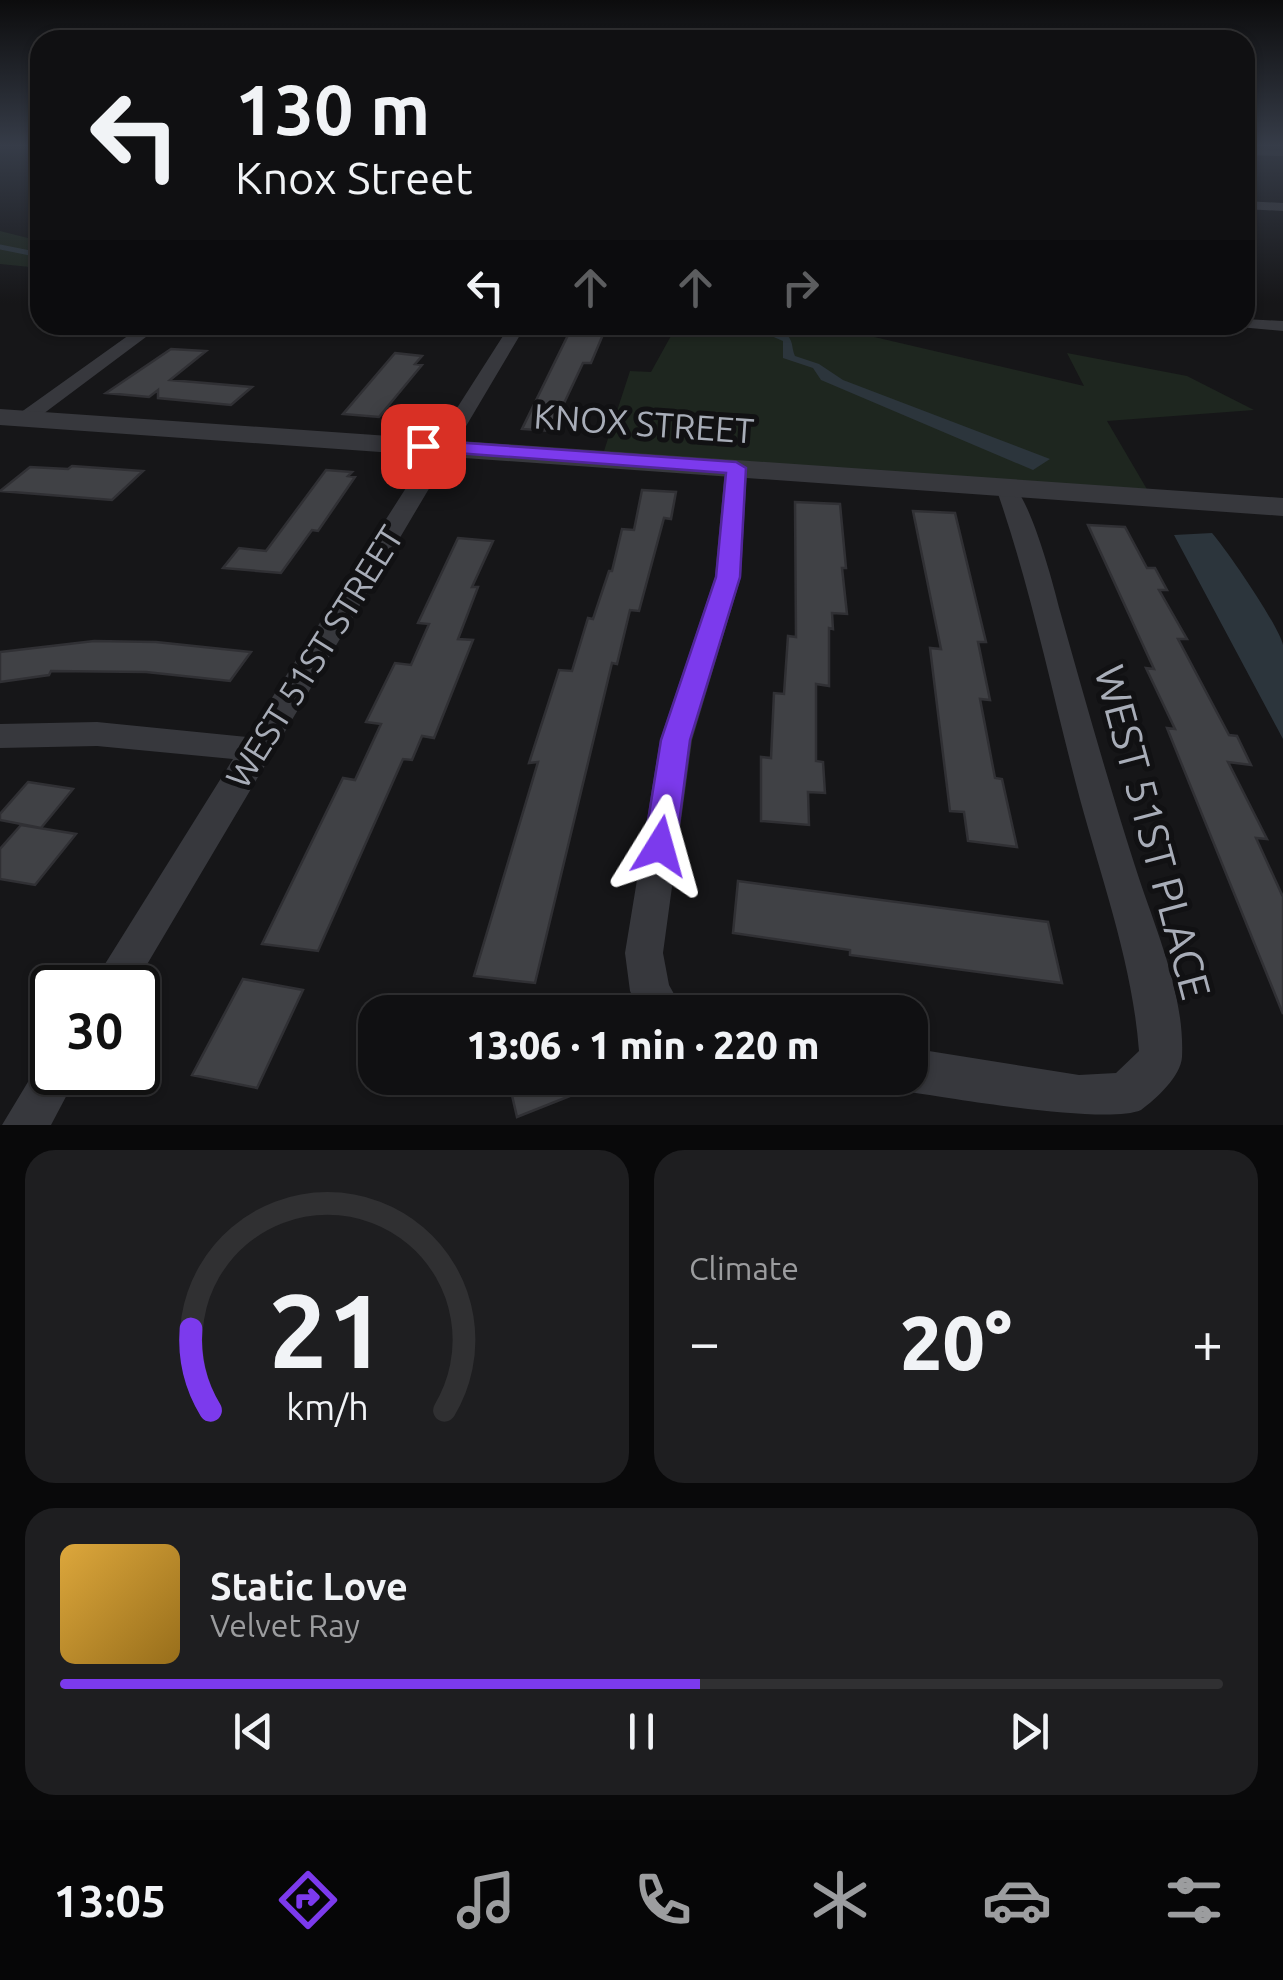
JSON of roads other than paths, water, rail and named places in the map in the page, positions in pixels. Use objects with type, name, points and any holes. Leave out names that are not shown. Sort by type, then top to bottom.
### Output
[{"type":"street","points":[[1255,205],[1283,206]]},
{"type":"street","points":[[1255,325],[1283,326]]},
{"type":"street","points":[[12,418],[139,335]]},
{"type":"street","name":"WEST 51ST STREET","points":[[124,965],[512,335]]},
{"type":"street","name":"KNOX STREET","points":[[12,418],[1283,508]]},
{"type":"street","points":[[653,995],[644,952],[676,740],[728,577],[736,468]]},
{"type":"street","name":"WEST 51ST PLACE","points":[[928,1073],[1079,1098],[1125,1095],[1161,1060],[1155,995],[1093,785],[1033,558],[1007,488]]},
{"type":"street","points":[[0,736],[58,730],[258,750]]},
{"type":"street","points":[[25,1125],[44,1095]]},
{"type":"waterway","points":[[0,247],[30,253]]}]
